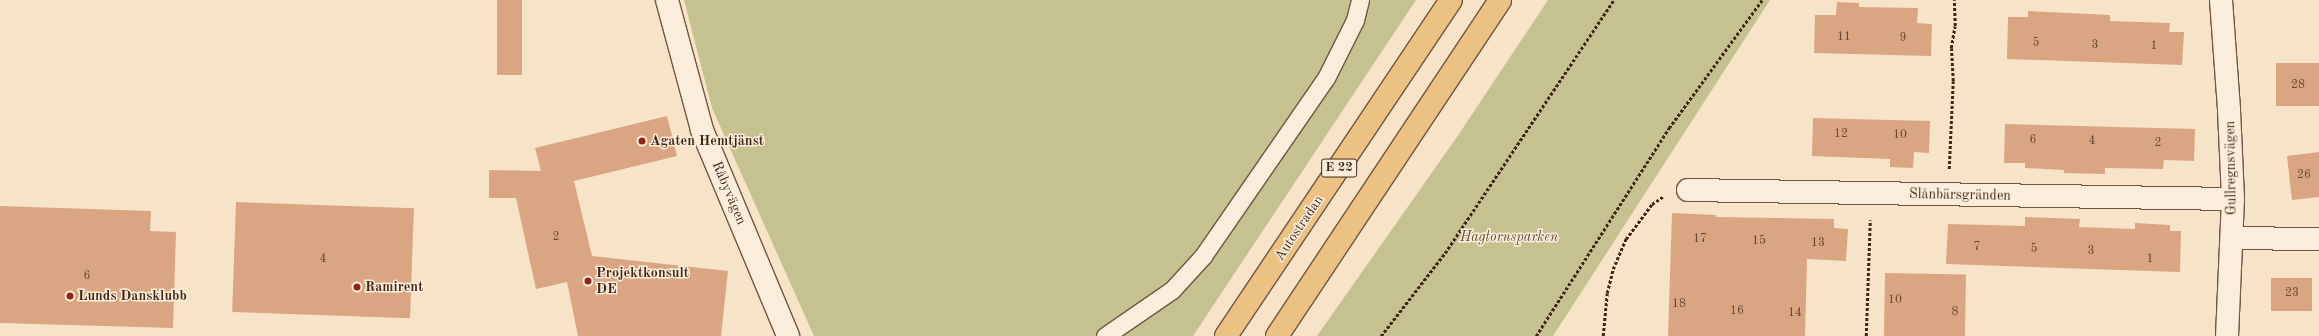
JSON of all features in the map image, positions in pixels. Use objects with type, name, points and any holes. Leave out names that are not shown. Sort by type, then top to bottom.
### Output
[{"type":"highway","name":"Autostradan","points":[[1226,336],[1451,0]]},
{"type":"highway","name":"E 22","points":[[1277,336],[1500,0]]},
{"type":"street","name":"Råbyvägen","points":[[667,0],[702,130],[788,336]]},
{"type":"street","name":"Gullregnsvägen","points":[[2221,0],[2229,110],[2232,199],[2232,238],[2227,336]]},
{"type":"street","name":"Slånbärsgränden","points":[[1688,190],[2232,199]]},
{"type":"street","points":[[2232,238],[2319,239]]},
{"type":"lane","points":[[1105,336],[1172,290],[1203,256],[1326,78],[1355,20],[1360,0]]},
{"type":"path","points":[[1381,336],[1445,253],[1614,0]]},
{"type":"path","points":[[1536,336],[1669,128],[1762,0]]},
{"type":"path","points":[[1943,194],[1951,152],[1953,81],[1951,48],[1955,26],[1954,0]]},
{"type":"path","points":[[1603,336],[1606,293],[1613,269],[1626,239],[1652,204],[1666,195],[1688,190]]},
{"type":"path","points":[[1866,336],[1871,193]]},
{"type":"green space","points":[[684,0],[1416,0],[1193,336],[814,336],[712,108]]},
{"type":"green space","name":"Hagtornsparken","points":[[1548,0],[1770,0],[1553,336],[1317,336],[1459,134]]},
{"type":"building","points":[[497,0],[522,0],[522,75],[497,75]]},
{"type":"building","points":[[1837,2],[1859,3],[1859,7],[1918,8],[1917,23],[1932,24],[1931,56],[1814,53],[1815,15],[1836,15]]},
{"type":"building","points":[[2028,11],[2110,15],[2110,21],[2170,23],[2169,32],[2184,32],[2182,65],[2007,59],[2008,17],[2028,17]]},
{"type":"building","points":[[2276,63],[2319,63],[2319,106],[2276,106]]},
{"type":"building","points":[[667,116],[677,156],[574,181],[592,256],[728,271],[721,336],[578,336],[567,282],[536,289],[516,198],[489,198],[489,170],[541,171],[535,148]]},
{"type":"building","points":[[1813,118],[1930,121],[1929,153],[1914,152],[1913,168],[1890,167],[1890,159],[1812,156]]},
{"type":"building","points":[[2005,124],[2195,129],[2194,161],[2164,160],[2163,169],[2105,168],[2105,174],[2064,173],[2064,170],[2025,168],[2025,163],[2004,163]]},
{"type":"building","points":[[2319,152],[2319,197],[2292,200],[2287,156]]},
{"type":"building","points":[[236,202],[414,208],[410,318],[232,312]]},
{"type":"building","points":[[0,206],[151,211],[150,231],[176,232],[173,328],[0,323]]},
{"type":"building","points":[[1672,213],[1716,215],[1716,217],[1834,219],[1834,228],[1848,229],[1846,261],[1807,259],[1805,336],[1668,336]]},
{"type":"building","points":[[2025,217],[2080,219],[2079,227],[2135,229],[2135,223],[2170,225],[2170,231],[2181,231],[2180,272],[1946,264],[1948,224],[2025,226]]},
{"type":"building","points":[[1885,273],[1966,274],[1965,336],[1884,336]]},
{"type":"building","points":[[2271,278],[2312,278],[2312,311],[2271,311]]},
{"type":"place","name":"Agaten Hemtjänst","points":[[642,141]]},
{"type":"place","name":"Projektkonsult DE","points":[[588,281]]},
{"type":"place","name":"Ramirent","points":[[357,287]]},
{"type":"place","name":"Lunds Dansklubb","points":[[70,296]]}]
